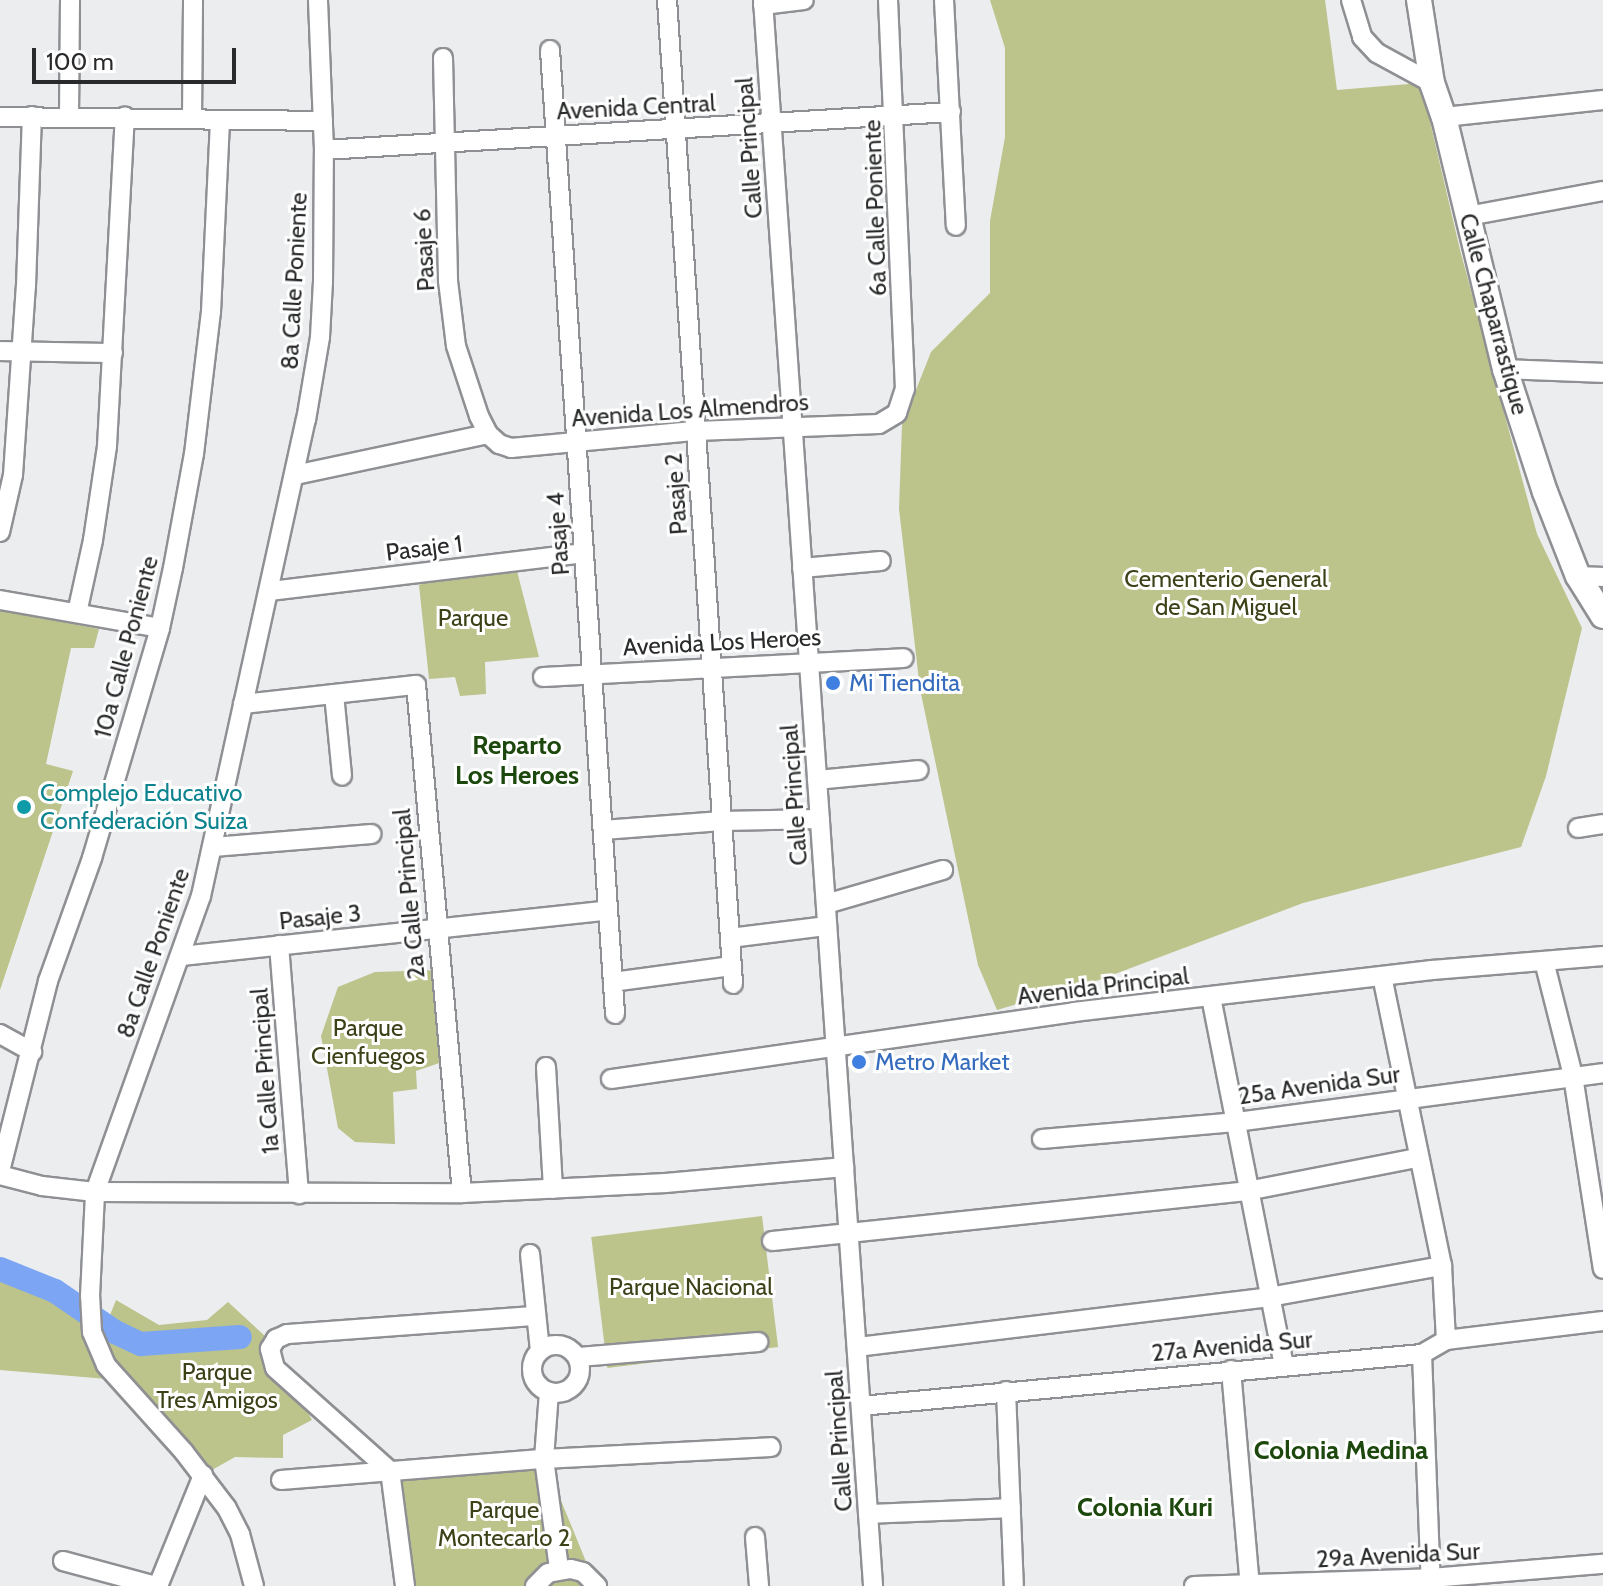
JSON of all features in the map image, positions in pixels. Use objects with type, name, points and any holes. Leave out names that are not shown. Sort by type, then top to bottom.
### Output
[{"type":"main road","name":"Calle Chaparrastique","points":[[1419,0],[1432,83],[1444,117],[1505,369],[1545,492],[1578,576],[1603,616]]},
{"type":"street","points":[[69,116],[70,0]]},
{"type":"street","points":[[192,119],[193,0]]},
{"type":"street","name":"8a Calle Poniente","points":[[254,1586],[240,1534],[203,1475],[106,1365],[92,1332],[90,1296],[95,1192],[181,956],[213,847],[295,475],[320,337],[324,150],[318,0]]},
{"type":"street","name":"Pasaje 2","points":[[613,982],[733,975],[667,0]]},
{"type":"street","points":[[763,2],[804,0]]},
{"type":"street","name":"6a Calle Poniente","points":[[888,0],[896,116],[905,389],[897,413]]},
{"type":"street","points":[[944,0],[956,226]]},
{"type":"street","points":[[1351,0],[1362,37],[1377,53],[1432,83]]},
{"type":"street","name":"Calle Principal","points":[[763,2],[873,1586]]},
{"type":"street","name":"Pasaje 4","points":[[550,50],[615,1014]]},
{"type":"street","name":"Pasaje 6","points":[[443,58],[448,281],[456,346],[488,434]]},
{"type":"street","points":[[1444,117],[1603,100]]},
{"type":"street","name":"Avenida Central","points":[[324,150],[951,112]]},
{"type":"street","points":[[0,532],[13,475],[22,351],[32,116]]},
{"type":"street","points":[[77,613],[93,540],[107,446],[125,116]]},
{"type":"street","points":[[0,117],[125,116],[323,121]]},
{"type":"street","name":"10a Calle Poniente","points":[[0,1173],[48,981],[92,858],[160,628],[194,454],[211,312],[220,120]]},
{"type":"street","points":[[1468,216],[1603,191]]},
{"type":"street","points":[[0,351],[113,353]]},
{"type":"street","points":[[1505,369],[1603,373]]},
{"type":"street","name":"Avenida Los Almendros","points":[[488,434],[511,448],[696,431],[879,424],[897,413]]},
{"type":"street","points":[[295,475],[488,434]]},
{"type":"street","name":"Pasaje 1","points":[[270,591],[584,553]]},
{"type":"street","points":[[802,568],[881,561]]},
{"type":"street","points":[[1578,576],[1603,577]]},
{"type":"street","points":[[0,600],[160,628]]},
{"type":"street","name":"Avenida Los Heroes","points":[[543,677],[592,672],[903,658]]},
{"type":"street","name":"2a Calle Principal","points":[[334,694],[416,685],[462,1193]]},
{"type":"street","points":[[243,704],[334,694],[342,776]]},
{"type":"street","points":[[817,780],[919,770]]},
{"type":"street","points":[[603,830],[722,821],[820,819]]},
{"type":"street","points":[[1578,828],[1603,824]]},
{"type":"street","points":[[213,847],[371,834]]},
{"type":"street","points":[[826,904],[943,870]]},
{"type":"street","name":"Pasaje 3","points":[[181,956],[608,910]]},
{"type":"street","points":[[730,938],[827,926]]},
{"type":"street","name":"1a Calle Principal","points":[[279,945],[299,1194]]},
{"type":"street","name":"Avenida Principal","points":[[611,1079],[835,1045],[1211,997],[1382,976],[1603,956]]},
{"type":"street","points":[[1544,961],[1573,1076],[1603,1269]]},
{"type":"street","points":[[1382,976],[1417,1158],[1442,1266],[1446,1340]]},
{"type":"street","points":[[1211,997],[1284,1366]]},
{"type":"street","points":[[0,1034],[32,1052]]},
{"type":"street","points":[[546,1067],[553,1189]]},
{"type":"street","name":"25a Avenida Sur","points":[[1042,1139],[1237,1122],[1405,1097],[1603,1073]]},
{"type":"street","points":[[772,1241],[1247,1191],[1417,1158]]},
{"type":"street","points":[[0,1173],[42,1186],[95,1192],[462,1193],[666,1183],[844,1167]]},
{"type":"street","points":[[530,1254],[534,1316],[540,1350],[532,1369],[540,1387],[549,1392],[563,1392],[575,1385],[581,1372],[579,1357],[568,1347],[553,1344],[540,1350]]},
{"type":"street","points":[[857,1347],[1269,1297],[1442,1266]]},
{"type":"street","points":[[405,1586],[390,1471],[275,1368],[270,1349],[276,1339],[287,1334],[534,1316]]},
{"type":"street","name":"27a Avenida Sur","points":[[861,1406],[1422,1354],[1446,1340],[1603,1321]]},
{"type":"street","points":[[579,1357],[758,1342]]},
{"type":"street","points":[[1422,1354],[1431,1582]]},
{"type":"street","points":[[1231,1370],[1250,1586]]},
{"type":"street","points":[[1006,1391],[1014,1586]]},
{"type":"street","points":[[549,1392],[544,1459],[559,1569]]},
{"type":"street","points":[[281,1480],[544,1459],[771,1447]]},
{"type":"street","points":[[63,1561],[157,1586],[203,1475]]},
{"type":"street","points":[[868,1514],[1011,1508]]},
{"type":"street","points":[[755,1537],[759,1586]]},
{"type":"street","name":"29a Avenida Sur","points":[[1194,1586],[1431,1582],[1603,1564]]},
{"type":"street","points":[[535,1586],[548,1573],[559,1569],[583,1572],[597,1586]]},
{"type":"green space","name":"Cementerio General de San Miguel","points":[[990,0],[1325,0],[1337,90],[1421,83],[1460,250],[1537,534],[1582,628],[1546,776],[1521,847],[1303,903],[1099,980],[997,1010],[978,965],[920,689],[899,509],[902,425],[931,352],[990,293],[990,221],[1005,137],[1005,48]]},
{"type":"green space","name":"Parque","points":[[516,567],[539,657],[485,662],[486,694],[460,696],[455,677],[429,679],[419,585],[452,574]]},
{"type":"green space","name":"Complejo Educativo Confederación Suiza","points":[[0,610],[99,629],[94,648],[71,648],[46,764],[73,771],[0,990]]},
{"type":"green space","name":"Parque Cienfuegos","points":[[440,970],[448,1060],[416,1071],[417,1089],[393,1092],[395,1144],[355,1142],[338,1128],[321,1036],[338,987],[375,972]]},
{"type":"green space","name":"Parque Nacional","points":[[762,1216],[778,1347],[607,1368],[591,1237]]},
{"type":"green space","name":"Parque Tres Amigos","points":[[0,1269],[55,1291],[99,1343],[116,1300],[159,1325],[207,1320],[228,1302],[266,1337],[312,1420],[283,1435],[283,1458],[235,1457],[203,1475],[119,1380],[0,1370]]},
{"type":"green space","name":"Parque Montecarlo 2","points":[[544,1459],[596,1586],[406,1586],[390,1471]]},
{"type":"waterway","points":[[0,1269],[55,1291],[115,1332],[141,1344],[240,1337]]},
{"type":"place","name":"Mi Tiendita","points":[[833,683]]},
{"type":"place","name":"Complejo Educativo Confederación Suiza","points":[[24,807]]},
{"type":"place","name":"Metro Market","points":[[859,1062]]},
{"type":"district","name":"Reparto Los Heroes","points":[[517,761]]},
{"type":"district","name":"Colonia Medina","points":[[1341,1451]]},
{"type":"district","name":"Colonia Kuri","points":[[1145,1508]]}]
